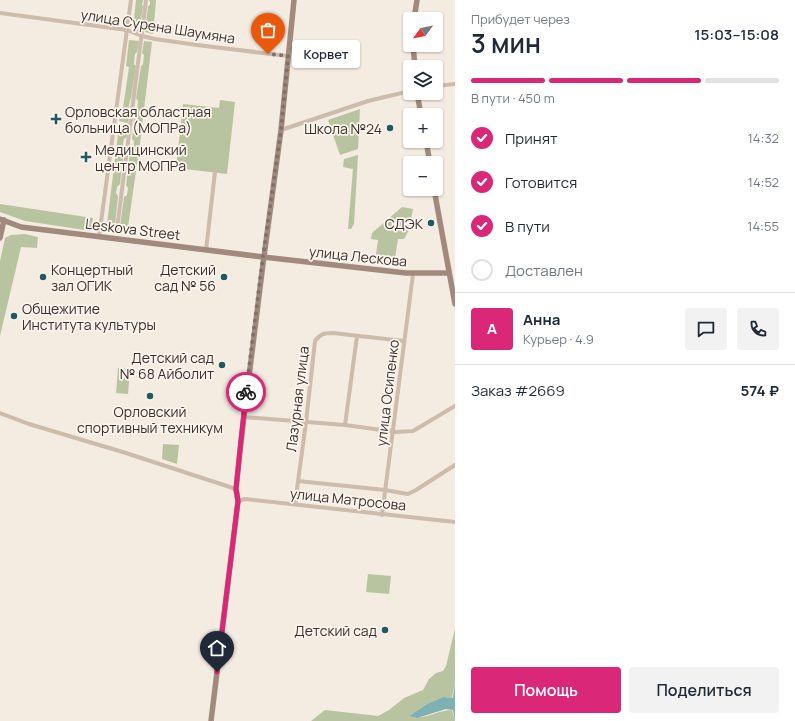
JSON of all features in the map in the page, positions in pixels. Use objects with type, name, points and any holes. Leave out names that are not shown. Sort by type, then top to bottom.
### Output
[{"type":"main road","points":[[212,721],[238,501],[236,489],[243,417],[281,130],[294,0]]},
{"type":"main road","points":[[415,12],[417,0]]},
{"type":"main road","points":[[435,196],[455,304]]},
{"type":"main road","points":[[0,238],[2,220]]},
{"type":"main road","name":"Leskova Street","points":[[2,220],[21,227],[263,257]]},
{"type":"main road","name":"улица Лескова","points":[[263,257],[413,274],[449,273]]},
{"type":"street","points":[[99,237],[131,0]]},
{"type":"street","points":[[117,229],[146,0]]},
{"type":"street","name":"улица Сурена Шаумяна","points":[[0,14],[127,30],[142,36],[196,45],[288,56]]},
{"type":"street","points":[[443,85],[455,84]]},
{"type":"street","points":[[281,130],[368,101],[403,94]]},
{"type":"street","points":[[206,250],[215,172]]},
{"type":"street","name":"улица Осипенко","points":[[382,515],[413,274]]},
{"type":"street","name":"Лазурная улица","points":[[295,504],[315,341],[322,334],[328,333],[404,341]]},
{"type":"street","points":[[346,425],[357,336]]},
{"type":"street","points":[[243,417],[346,425],[393,432],[413,431],[455,406]]},
{"type":"street","points":[[0,413],[29,424],[126,453],[236,489]]},
{"type":"street","points":[[298,481],[386,490],[408,494],[455,465]]},
{"type":"street","name":"улица Матросова","points":[[238,501],[245,499],[455,522]]},
{"type":"green space","points":[[136,0],[143,0],[139,32],[135,31],[133,28]]},
{"type":"green space","points":[[149,0],[156,0],[153,34],[145,32],[148,6],[150,5]]},
{"type":"green space","points":[[129,40],[139,41],[137,52],[135,54],[134,64],[136,66],[128,111],[130,113],[128,123],[119,121],[121,110],[123,108],[129,67],[126,66]]},
{"type":"green space","points":[[144,41],[152,42],[142,126],[133,124],[135,113],[137,111],[138,101],[136,98],[141,66],[143,64],[144,55],[142,53]]},
{"type":"green space","points":[[220,100],[235,102],[227,174],[176,168],[183,104],[219,108]]},
{"type":"green space","points":[[360,109],[358,149],[340,155],[328,120]]},
{"type":"green space","points":[[119,126],[128,127],[127,137],[124,139],[122,149],[124,151],[120,184],[117,187],[116,193],[118,196],[115,225],[107,224]]},
{"type":"green space","points":[[133,128],[142,129],[128,227],[120,226],[124,197],[127,195],[128,188],[126,185],[130,152],[133,150]]},
{"type":"green space","points":[[358,155],[354,224],[351,229],[348,229],[353,169],[343,167],[344,159]]},
{"type":"green space","points":[[0,204],[93,218],[91,231],[25,221],[0,212]]},
{"type":"green space","points":[[402,207],[413,209],[409,230],[404,239],[398,239],[395,258],[376,255],[378,240],[371,239],[372,233]]},
{"type":"green space","points":[[25,234],[38,237],[37,248],[21,247],[0,336],[0,261],[5,238],[11,235]]},
{"type":"green space","points":[[118,368],[130,369],[128,394],[116,393]]},
{"type":"green space","points":[[163,444],[179,445],[177,464],[162,459]]},
{"type":"green space","points":[[368,574],[391,576],[389,594],[366,592]]},
{"type":"green space","points":[[455,629],[455,681],[452,698],[443,697],[427,704],[409,716],[420,717],[446,710],[452,710],[455,721],[311,721],[325,710],[378,716],[389,710],[404,698],[423,690],[429,679],[436,673],[443,671],[446,666]]},
{"type":"water","points":[[455,682],[455,721],[453,710],[446,709],[417,718],[409,716],[427,704],[443,697],[453,698]]},
{"type":"way so far","points":[[246,392],[281,130],[288,56],[268,54]]},
{"type":"place","name":"Корвет","points":[[268,54]]},
{"type":"place","name":"Орловская областная больница (МОПРа)","points":[[56,119]]},
{"type":"place","name":"Школа №24","points":[[390,128]]},
{"type":"place","name":"Медицинский центр МОПРа","points":[[86,157]]},
{"type":"place","name":"СДЭК","points":[[431,223]]},
{"type":"place","name":"Концертный зал ОГИК","points":[[43,277]]},
{"type":"place","name":"Детский сад № 56","points":[[224,277]]},
{"type":"place","name":"Общежитие Института культуры","points":[[14,316]]},
{"type":"place","name":"Детский сад № 68 Айболит","points":[[222,365]]},
{"type":"place","name":"Орловский спортивный техникум","points":[[150,396]]},
{"type":"place","name":"Детский сад","points":[[385,630]]},
{"type":"route","points":[[217,672],[238,501],[236,489],[246,392]]}]
